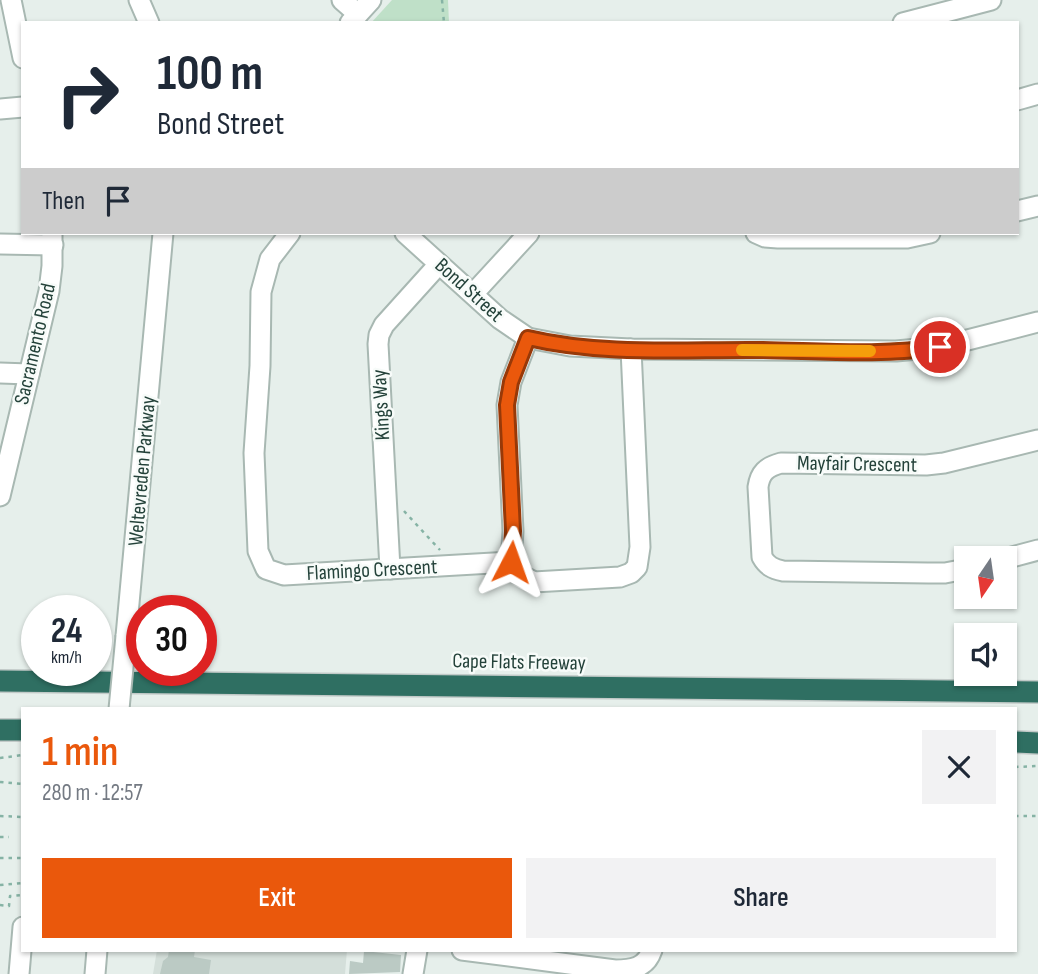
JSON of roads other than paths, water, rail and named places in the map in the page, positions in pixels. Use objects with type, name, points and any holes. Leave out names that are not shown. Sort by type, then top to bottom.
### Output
[{"type":"highway","name":"Cape Flats Freeway","points":[[0,681],[1038,692]]},
{"type":"highway","points":[[0,730],[21,730]]},
{"type":"highway","points":[[1017,743],[1038,743]]},
{"type":"street","points":[[11,0],[21,48]]},
{"type":"street","points":[[129,0],[134,21]]},
{"type":"street","points":[[139,0],[148,21]]},
{"type":"street","points":[[342,0],[360,12]]},
{"type":"street","points":[[911,21],[991,0]]},
{"type":"street","points":[[1019,99],[1038,94]]},
{"type":"street","points":[[0,109],[21,107]]},
{"type":"street","points":[[1019,210],[1038,205]]},
{"type":"street","name":"Weltevreden Parkway","points":[[119,707],[162,235]]},
{"type":"street","name":"Flamingo Crescent","points":[[288,235],[270,259],[261,292],[260,366],[254,453],[258,551],[266,569],[285,575],[511,562]]},
{"type":"street","name":"Bond Street","points":[[407,235],[500,319],[528,338],[570,346],[631,349],[920,350],[1038,322]]},
{"type":"street","points":[[473,294],[527,235]]},
{"type":"street","points":[[765,235],[778,238],[893,238],[915,235]]},
{"type":"street","points":[[0,244],[52,239]]},
{"type":"street","name":"Sacramento Road","points":[[0,496],[49,291],[52,239]]},
{"type":"street","name":"Kings Way","points":[[390,569],[379,335],[384,325],[439,264]]},
{"type":"street","points":[[528,338],[511,382],[507,405],[513,531],[511,562],[517,573],[534,582],[620,577],[637,568],[640,547],[631,349]]},
{"type":"street","points":[[0,373],[29,374]]},
{"type":"street","name":"Mayfair Crescent","points":[[954,571],[775,569],[767,565],[762,557],[759,478],[771,466],[781,463],[926,465],[1038,440]]},
{"type":"street","points":[[1017,556],[1038,550]]},
{"type":"street","points":[[19,974],[21,950]]},
{"type":"street","points":[[95,974],[97,952]]},
{"type":"street","points":[[414,974],[417,952]]},
{"type":"street","points":[[469,952],[521,966],[615,972],[640,967],[651,952]]}]
